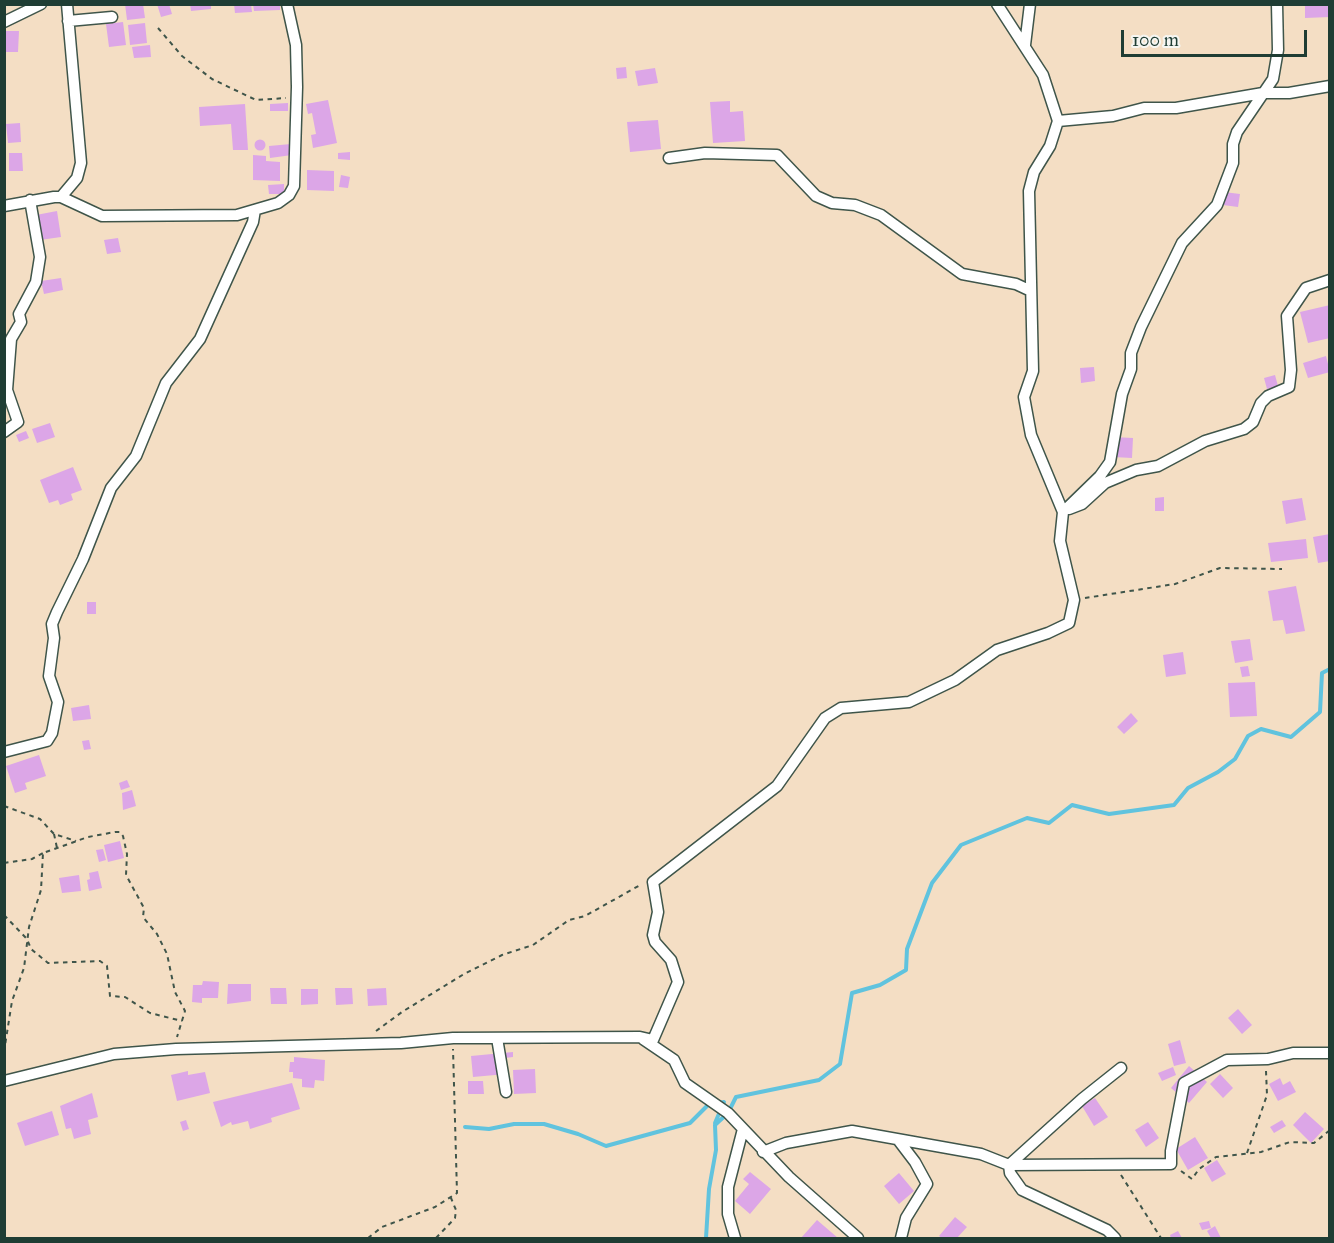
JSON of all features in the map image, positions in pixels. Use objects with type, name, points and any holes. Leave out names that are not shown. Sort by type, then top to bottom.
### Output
[{"type":"street","points":[[4,22],[41,4]]},
{"type":"street","points":[[61,197],[77,178],[81,163],[67,4]]},
{"type":"street","points":[[4,206],[30,200],[61,197],[102,216],[237,215],[290,195],[294,186],[297,97],[296,45],[287,4]]},
{"type":"street","points":[[4,1081],[114,1054],[176,1049],[401,1043],[453,1038],[640,1037],[653,1040],[678,982],[671,960],[655,942],[652,935],[658,912],[653,882],[777,786],[825,718],[841,708],[909,702],[955,680],[997,650],[1048,633],[1069,623],[1074,600],[1060,541],[1063,512],[1027,419],[1024,397],[1033,371],[1029,191],[1034,172],[1050,146],[1058,121],[1043,75],[997,4]]},
{"type":"street","points":[[1025,45],[1030,4]]},
{"type":"street","points":[[1063,512],[1100,476],[1110,462],[1122,394],[1131,369],[1131,353],[1141,327],[1182,243],[1217,205],[1233,163],[1233,144],[1237,132],[1274,76],[1278,50],[1277,4]]},
{"type":"street","points":[[68,21],[112,17]]},
{"type":"street","points":[[1058,121],[1113,116],[1144,108],[1176,108],[1263,93],[1288,93],[1329,86]]},
{"type":"street","points":[[669,158],[705,153],[777,155],[816,196],[832,203],[855,205],[881,215],[962,274],[1016,284],[1032,291]]},
{"type":"street","points":[[4,432],[18,422],[8,390],[11,339],[21,322],[19,314],[36,282],[40,257],[30,200]]},
{"type":"street","points":[[4,752],[47,741],[52,733],[58,702],[49,676],[54,638],[52,624],[83,559],[111,488],[139,449],[166,382],[200,339],[253,222],[255,210]]},
{"type":"street","points":[[1063,512],[1082,504],[1105,483],[1136,470],[1158,466],[1205,441],[1244,429],[1253,422],[1261,403],[1268,396],[1289,387],[1291,370],[1287,316],[1306,288],[1329,280]]},
{"type":"street","points":[[640,1037],[674,1060],[685,1083],[728,1113],[763,1152],[858,1239]]},
{"type":"street","points":[[497,1038],[506,1092]]},
{"type":"street","points":[[763,1152],[786,1143],[852,1131],[981,1154],[1009,1165],[1171,1164],[1171,1151],[1184,1083],[1227,1060],[1268,1059],[1293,1053],[1329,1053]]},
{"type":"street","points":[[1009,1165],[1082,1099],[1121,1068]]},
{"type":"street","points":[[735,1239],[728,1214],[728,1187],[743,1129]]},
{"type":"street","points":[[899,1141],[915,1162],[927,1184],[906,1218],[901,1239]]},
{"type":"street","points":[[1009,1165],[1010,1173],[1022,1190],[1107,1230],[1114,1239]]},
{"type":"path","points":[[158,28],[182,56],[212,79],[256,100],[297,97]]},
{"type":"path","points":[[1074,600],[1175,584],[1220,568],[1282,569]]},
{"type":"path","points":[[4,806],[40,819],[54,834],[76,841]]},
{"type":"path","points":[[4,863],[32,859],[76,841],[120,832],[127,854],[126,874],[144,908],[143,917],[157,934],[167,954],[175,992],[185,1011],[176,1049]]},
{"type":"path","points":[[54,834],[57,848]]},
{"type":"path","points":[[4,1052],[8,1017],[24,968],[27,939],[41,890],[43,853]]},
{"type":"path","points":[[358,1043],[402,1012],[464,974],[502,955],[533,945],[569,920],[585,916],[623,893],[653,882]]},
{"type":"path","points":[[4,915],[27,939],[31,949],[48,963],[100,960],[107,966],[110,996],[125,997],[150,1013],[182,1021]]},
{"type":"path","points":[[368,1239],[382,1227],[402,1221],[457,1193],[453,1038]]},
{"type":"path","points":[[1247,1153],[1267,1095],[1265,1078],[1268,1059]]},
{"type":"path","points":[[1171,1164],[1192,1179],[1199,1169],[1216,1157],[1261,1152],[1290,1142],[1314,1143],[1329,1130]]},
{"type":"path","points":[[1114,1165],[1161,1239]]},
{"type":"path","points":[[436,1239],[455,1218],[456,1210],[451,1198]]},
{"type":"building","points":[[125,4],[143,4],[145,18],[127,20]]},
{"type":"building","points":[[157,4],[169,4],[172,14],[161,17]]},
{"type":"building","points":[[190,4],[211,4],[211,9],[191,11]]},
{"type":"building","points":[[234,4],[251,4],[252,12],[235,13]]},
{"type":"building","points":[[253,4],[280,4],[280,10],[254,11]]},
{"type":"building","points":[[1305,4],[1330,4],[1330,17],[1305,18]]},
{"type":"building","points":[[123,22],[126,45],[109,47],[106,24]]},
{"type":"building","points":[[145,23],[147,43],[130,45],[128,25]]},
{"type":"building","points":[[4,31],[19,31],[18,52],[4,52]]},
{"type":"building","points":[[150,45],[151,57],[134,58],[132,47]]},
{"type":"building","points":[[626,67],[627,78],[617,79],[616,68]]},
{"type":"building","points":[[655,68],[658,83],[638,86],[635,71]]},
{"type":"building","points":[[328,100],[337,143],[313,148],[311,135],[316,134],[312,113],[308,114],[306,104]]},
{"type":"building","points":[[730,101],[730,112],[743,111],[745,141],[713,143],[710,102]]},
{"type":"building","points":[[288,103],[288,111],[270,111],[270,104]]},
{"type":"building","points":[[245,104],[248,150],[233,150],[231,124],[200,126],[199,107]]},
{"type":"building","points":[[658,120],[661,149],[630,152],[627,122]]},
{"type":"building","points":[[20,123],[21,142],[8,143],[6,124]]},
{"type":"building","points":[[260,140],[264,141],[264,149],[260,150],[256,149],[255,145],[256,141]]},
{"type":"building","points":[[291,144],[292,155],[270,158],[269,146]]},
{"type":"building","points":[[350,152],[350,160],[338,159],[338,153]]},
{"type":"building","points":[[9,153],[22,153],[23,171],[9,171]]},
{"type":"building","points":[[253,155],[266,156],[266,161],[280,162],[280,181],[253,180]]},
{"type":"building","points":[[307,170],[334,171],[334,191],[307,190]]},
{"type":"building","points":[[341,175],[350,177],[348,188],[339,187]]},
{"type":"building","points":[[284,184],[284,194],[269,194],[268,185]]},
{"type":"building","points":[[1224,192],[1240,194],[1238,207],[1223,205]]},
{"type":"building","points":[[57,211],[61,237],[40,240],[36,215]]},
{"type":"building","points":[[118,238],[121,252],[107,254],[104,240]]},
{"type":"building","points":[[61,278],[63,290],[44,294],[41,281]]},
{"type":"building","points":[[1330,305],[1330,338],[1308,343],[1300,312]]},
{"type":"building","points":[[1326,356],[1330,372],[1308,378],[1303,363]]},
{"type":"building","points":[[1094,367],[1095,381],[1081,383],[1080,368]]},
{"type":"building","points":[[1275,375],[1278,386],[1267,389],[1264,378]]},
{"type":"building","points":[[50,423],[55,437],[37,443],[32,429]]},
{"type":"building","points":[[26,431],[29,438],[19,442],[16,435]]},
{"type":"building","points":[[1114,437],[1133,438],[1132,458],[1113,457]]},
{"type":"building","points":[[73,467],[82,490],[71,494],[73,500],[60,505],[58,500],[49,503],[40,480]]},
{"type":"building","points":[[1164,497],[1164,511],[1155,511],[1155,498]]},
{"type":"building","points":[[1302,498],[1306,520],[1286,524],[1282,501]]},
{"type":"building","points":[[1330,534],[1330,561],[1318,563],[1313,537]]},
{"type":"building","points":[[1306,539],[1308,558],[1271,562],[1268,543]]},
{"type":"building","points":[[1296,586],[1305,631],[1286,634],[1283,620],[1273,621],[1268,591]]},
{"type":"building","points":[[87,602],[96,602],[96,614],[87,614]]},
{"type":"building","points":[[1250,639],[1253,660],[1235,663],[1231,641]]},
{"type":"building","points":[[1183,652],[1186,674],[1166,677],[1163,655]]},
{"type":"building","points":[[1248,666],[1250,676],[1242,677],[1240,667]]},
{"type":"building","points":[[1255,682],[1257,716],[1230,717],[1228,683]]},
{"type":"building","points":[[89,705],[91,719],[73,721],[71,708]]},
{"type":"building","points":[[1131,713],[1138,721],[1124,734],[1117,727]]},
{"type":"building","points":[[89,740],[91,749],[84,750],[82,741]]},
{"type":"building","points":[[39,755],[46,776],[25,783],[27,789],[15,793],[6,766]]},
{"type":"building","points":[[127,780],[130,787],[121,790],[119,783]]},
{"type":"building","points":[[132,790],[136,806],[123,810],[122,793]]},
{"type":"building","points":[[120,841],[124,858],[108,862],[104,845]]},
{"type":"building","points":[[103,849],[106,860],[99,862],[96,850]]},
{"type":"building","points":[[98,871],[102,888],[89,891],[87,880],[90,879],[89,873]]},
{"type":"building","points":[[79,875],[81,891],[62,893],[59,878]]},
{"type":"building","points":[[203,981],[219,982],[218,998],[202,998],[202,1003],[192,1002],[193,985],[202,985]]},
{"type":"building","points":[[228,984],[251,984],[251,1001],[227,1004]]},
{"type":"building","points":[[270,988],[286,988],[287,1004],[271,1004]]},
{"type":"building","points":[[335,988],[352,988],[353,1004],[336,1005]]},
{"type":"building","points":[[386,988],[387,1005],[368,1006],[367,989]]},
{"type":"building","points":[[301,989],[318,989],[318,1004],[301,1005]]},
{"type":"building","points":[[1238,1009],[1252,1025],[1242,1034],[1228,1018]]},
{"type":"building","points":[[1180,1040],[1186,1063],[1174,1066],[1168,1044]]},
{"type":"building","points":[[513,1052],[513,1057],[505,1058],[506,1074],[473,1077],[471,1056]]},
{"type":"building","points":[[294,1057],[325,1060],[324,1081],[315,1080],[314,1088],[302,1087],[302,1079],[293,1078],[293,1072],[289,1072],[290,1062],[294,1062]]},
{"type":"building","points":[[1189,1066],[1207,1082],[1189,1103],[1171,1088]]},
{"type":"building","points":[[1173,1067],[1176,1075],[1162,1081],[1158,1073]]},
{"type":"building","points":[[535,1069],[536,1093],[514,1094],[513,1070]]},
{"type":"building","points":[[188,1071],[188,1075],[205,1072],[210,1093],[177,1101],[171,1075]]},
{"type":"building","points":[[1220,1074],[1233,1088],[1223,1098],[1210,1084]]},
{"type":"building","points":[[1280,1078],[1283,1085],[1290,1081],[1296,1092],[1278,1101],[1269,1084]]},
{"type":"building","points":[[468,1081],[483,1081],[484,1094],[468,1094]]},
{"type":"building","points":[[292,1083],[300,1109],[271,1118],[272,1122],[250,1129],[248,1121],[232,1125],[231,1122],[221,1127],[213,1102]]},
{"type":"building","points":[[92,1093],[98,1117],[88,1120],[91,1134],[74,1139],[71,1128],[66,1129],[60,1106]]},
{"type":"building","points":[[1095,1098],[1108,1117],[1094,1126],[1082,1106]]},
{"type":"building","points":[[52,1111],[59,1135],[25,1146],[17,1123]]},
{"type":"building","points":[[1305,1112],[1324,1129],[1311,1143],[1293,1125]]},
{"type":"building","points":[[186,1120],[189,1129],[183,1131],[180,1122]]},
{"type":"building","points":[[1282,1120],[1286,1126],[1274,1133],[1270,1127]]},
{"type":"building","points":[[1148,1122],[1159,1138],[1146,1147],[1135,1130]]},
{"type":"building","points":[[1195,1137],[1208,1158],[1188,1170],[1176,1149]]},
{"type":"building","points":[[1217,1160],[1226,1174],[1212,1182],[1204,1168]]},
{"type":"building","points":[[750,1172],[771,1189],[750,1214],[735,1201],[749,1184],[743,1179]]},
{"type":"building","points":[[899,1173],[914,1191],[899,1204],[884,1186]]},
{"type":"building","points":[[955,1217],[967,1227],[957,1238],[939,1236]]},
{"type":"building","points":[[817,1220],[838,1238],[801,1238]]},
{"type":"building","points":[[1209,1221],[1211,1228],[1202,1230],[1199,1223]]},
{"type":"building","points":[[1215,1226],[1221,1238],[1211,1238],[1207,1231]]},
{"type":"building","points":[[1178,1231],[1182,1238],[1171,1238],[1170,1235]]},
{"type":"waterway","points":[[706,1238],[709,1189],[716,1150],[715,1125],[728,1113],[736,1097],[819,1080],[840,1064],[852,993],[880,985],[906,970],[907,949],[932,883],[961,845],[1027,818],[1049,823],[1072,805],[1109,814],[1174,805],[1188,788],[1218,772],[1235,759],[1248,736],[1261,729],[1291,737],[1320,712],[1322,673],[1330,669]]},
{"type":"waterway","points":[[715,1123],[724,1102],[719,1103]]},
{"type":"waterway","points":[[465,1127],[489,1129],[514,1124],[544,1124],[578,1134],[606,1146],[690,1123],[709,1104]]}]
